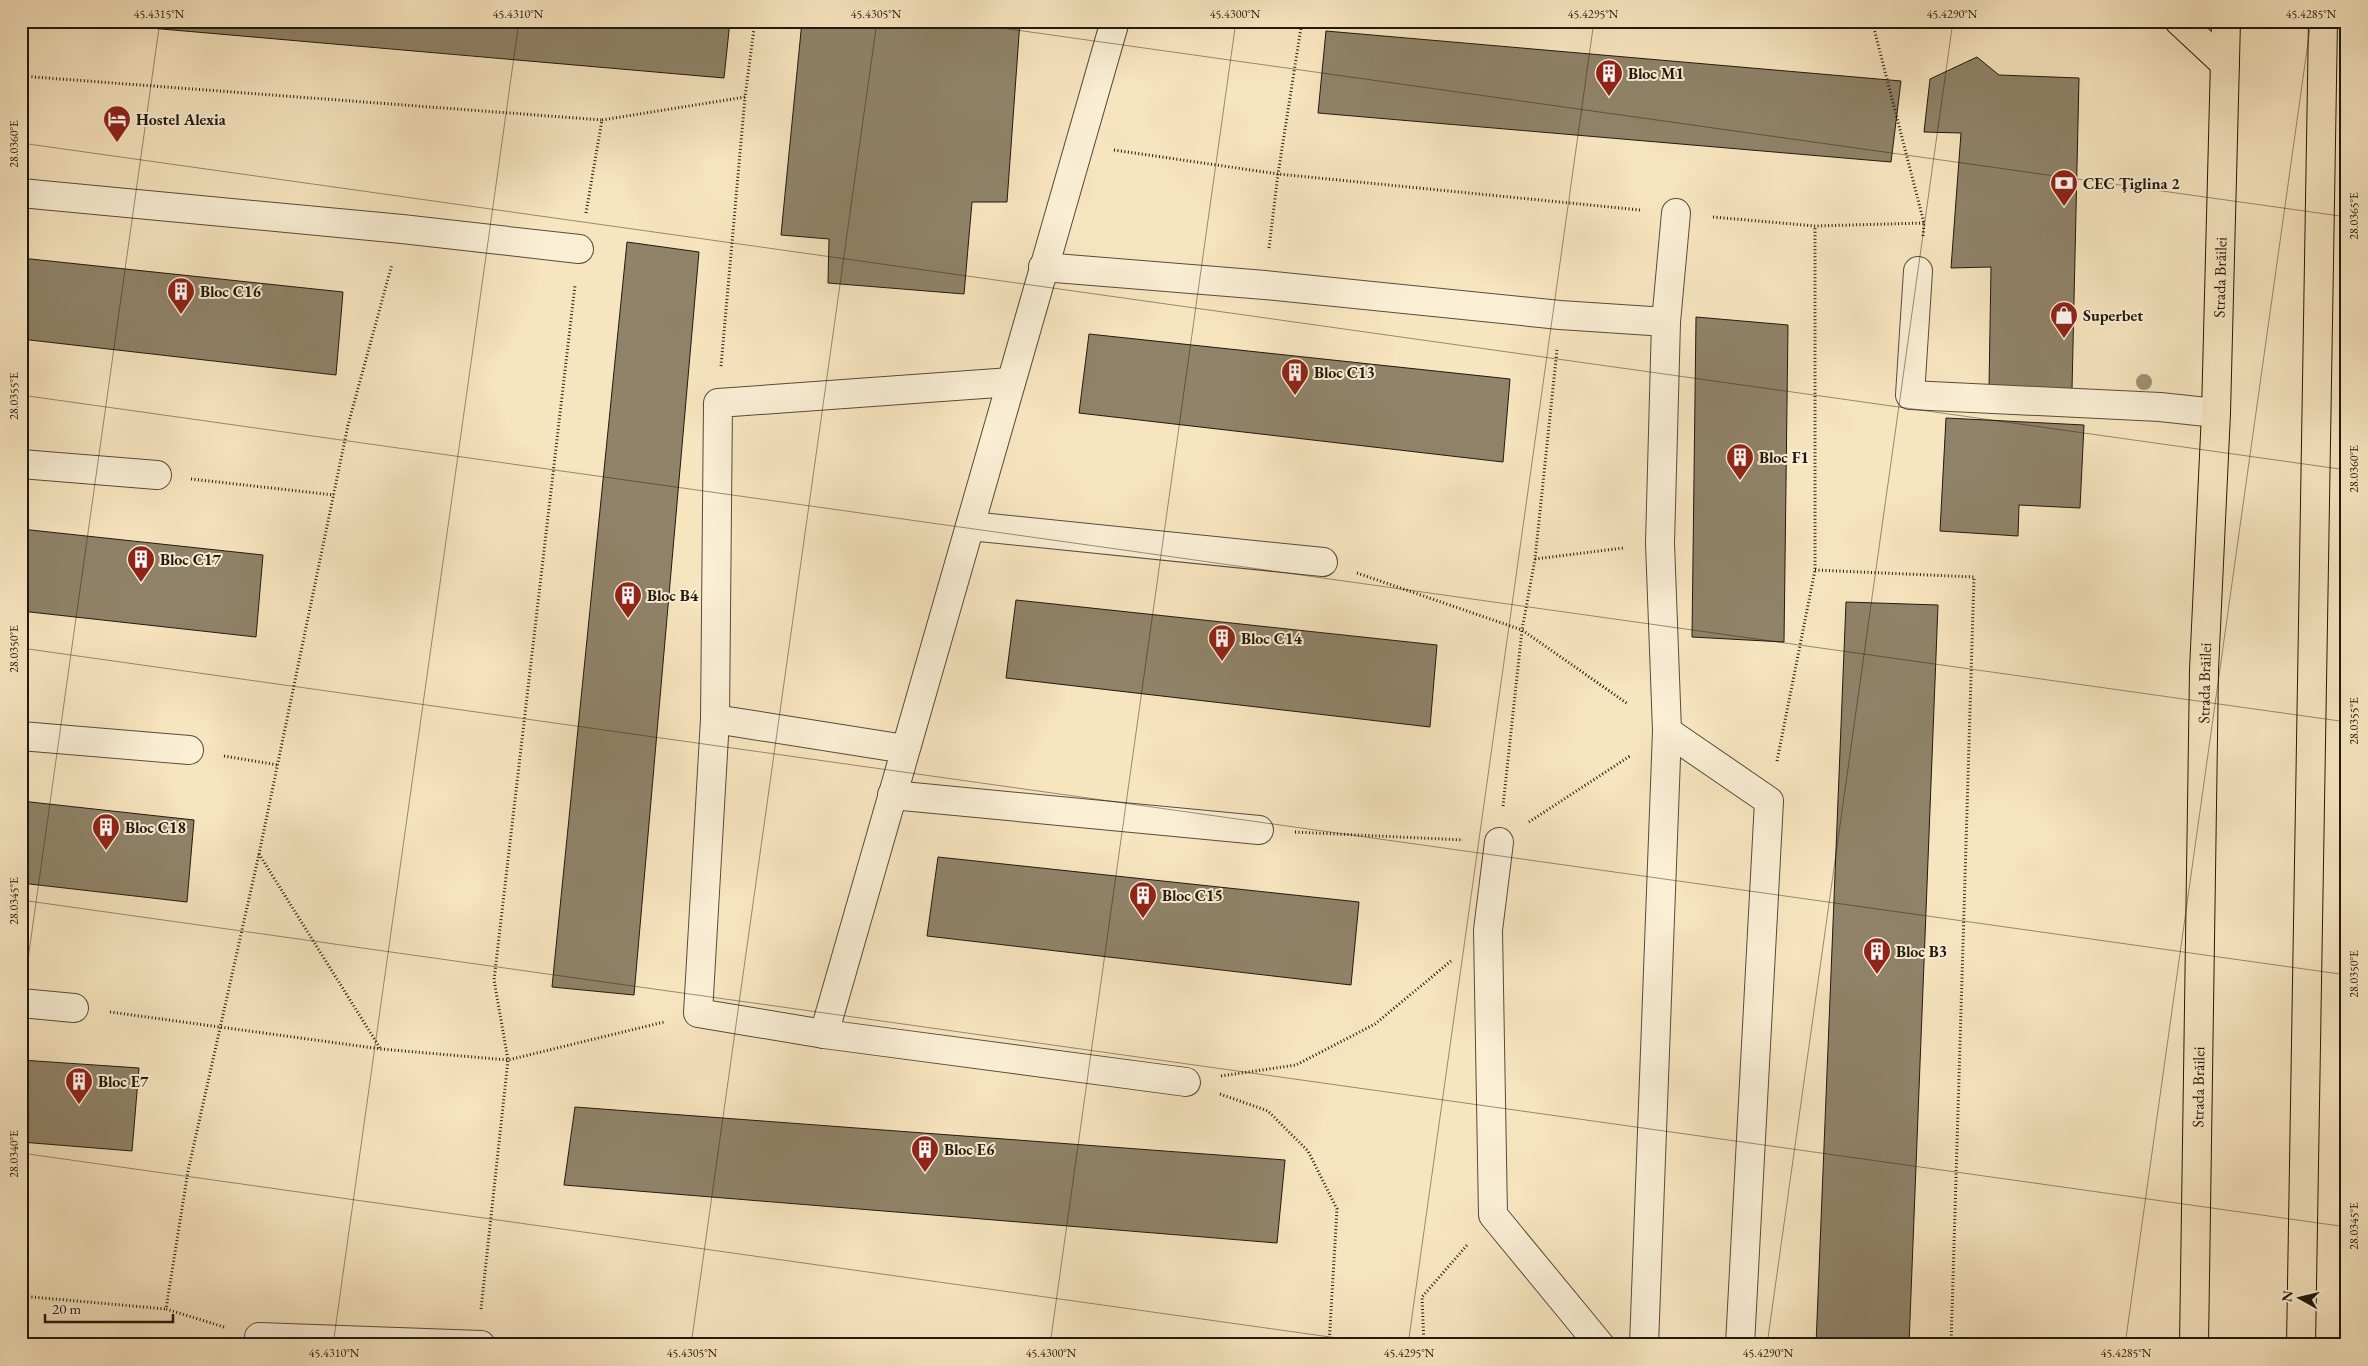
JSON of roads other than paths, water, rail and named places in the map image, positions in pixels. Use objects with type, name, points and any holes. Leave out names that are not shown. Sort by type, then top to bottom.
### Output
[{"type":"main road","points":[[2179,21],[2225,64]]},
{"type":"main road","name":"Strada Brăilei","points":[[2194,1345],[2204,670],[2216,413],[2226,21]]},
{"type":"main road","points":[[2301,1345],[2322,21]]},
{"type":"lane","points":[[824,1034],[1115,21]]},
{"type":"lane","points":[[21,193],[402,229],[579,249]]},
{"type":"lane","points":[[1644,1345],[1667,731],[1660,543],[1666,322],[1676,213]]},
{"type":"lane","points":[[1043,267],[1265,285],[1560,315],[1666,322]]},
{"type":"lane","points":[[1918,271],[1910,395],[2160,407],[2216,413]]},
{"type":"lane","points":[[1011,382],[718,404],[715,719],[698,1013],[824,1034],[1186,1082]]},
{"type":"lane","points":[[21,464],[157,475]]},
{"type":"lane","points":[[970,526],[1323,562]]},
{"type":"lane","points":[[715,719],[905,749]]},
{"type":"lane","points":[[1667,731],[1769,800],[1740,1345]]},
{"type":"lane","points":[[21,736],[189,750]]},
{"type":"lane","points":[[892,796],[1259,830]]},
{"type":"lane","points":[[1499,842],[1488,930],[1493,1215],[1600,1345]]},
{"type":"lane","points":[[21,1003],[74,1008]]},
{"type":"lane","points":[[259,1341],[481,1345]]},
{"type":"place","name":"Bloc M1","points":[[1609,97]]},
{"type":"place","name":"Hostel Alexia","points":[[117,143]]},
{"type":"place","name":"CEC Țiglina 2","points":[[2064,207]]},
{"type":"place","name":"Bloc C16","points":[[181,315]]},
{"type":"place","name":"Superbet","points":[[2064,339]]},
{"type":"place","name":"Bloc C13","points":[[1295,396]]},
{"type":"place","name":"Bloc F1","points":[[1740,481]]},
{"type":"place","name":"Bloc C17","points":[[141,583]]},
{"type":"place","name":"Bloc B4","points":[[628,619]]},
{"type":"place","name":"Bloc C14","points":[[1222,662]]},
{"type":"place","name":"Bloc C18","points":[[106,851]]},
{"type":"place","name":"Bloc C15","points":[[1143,919]]},
{"type":"place","name":"Bloc B3","points":[[1877,975]]},
{"type":"place","name":"Bloc E7","points":[[79,1105]]},
{"type":"place","name":"Bloc E6","points":[[925,1173]]}]
